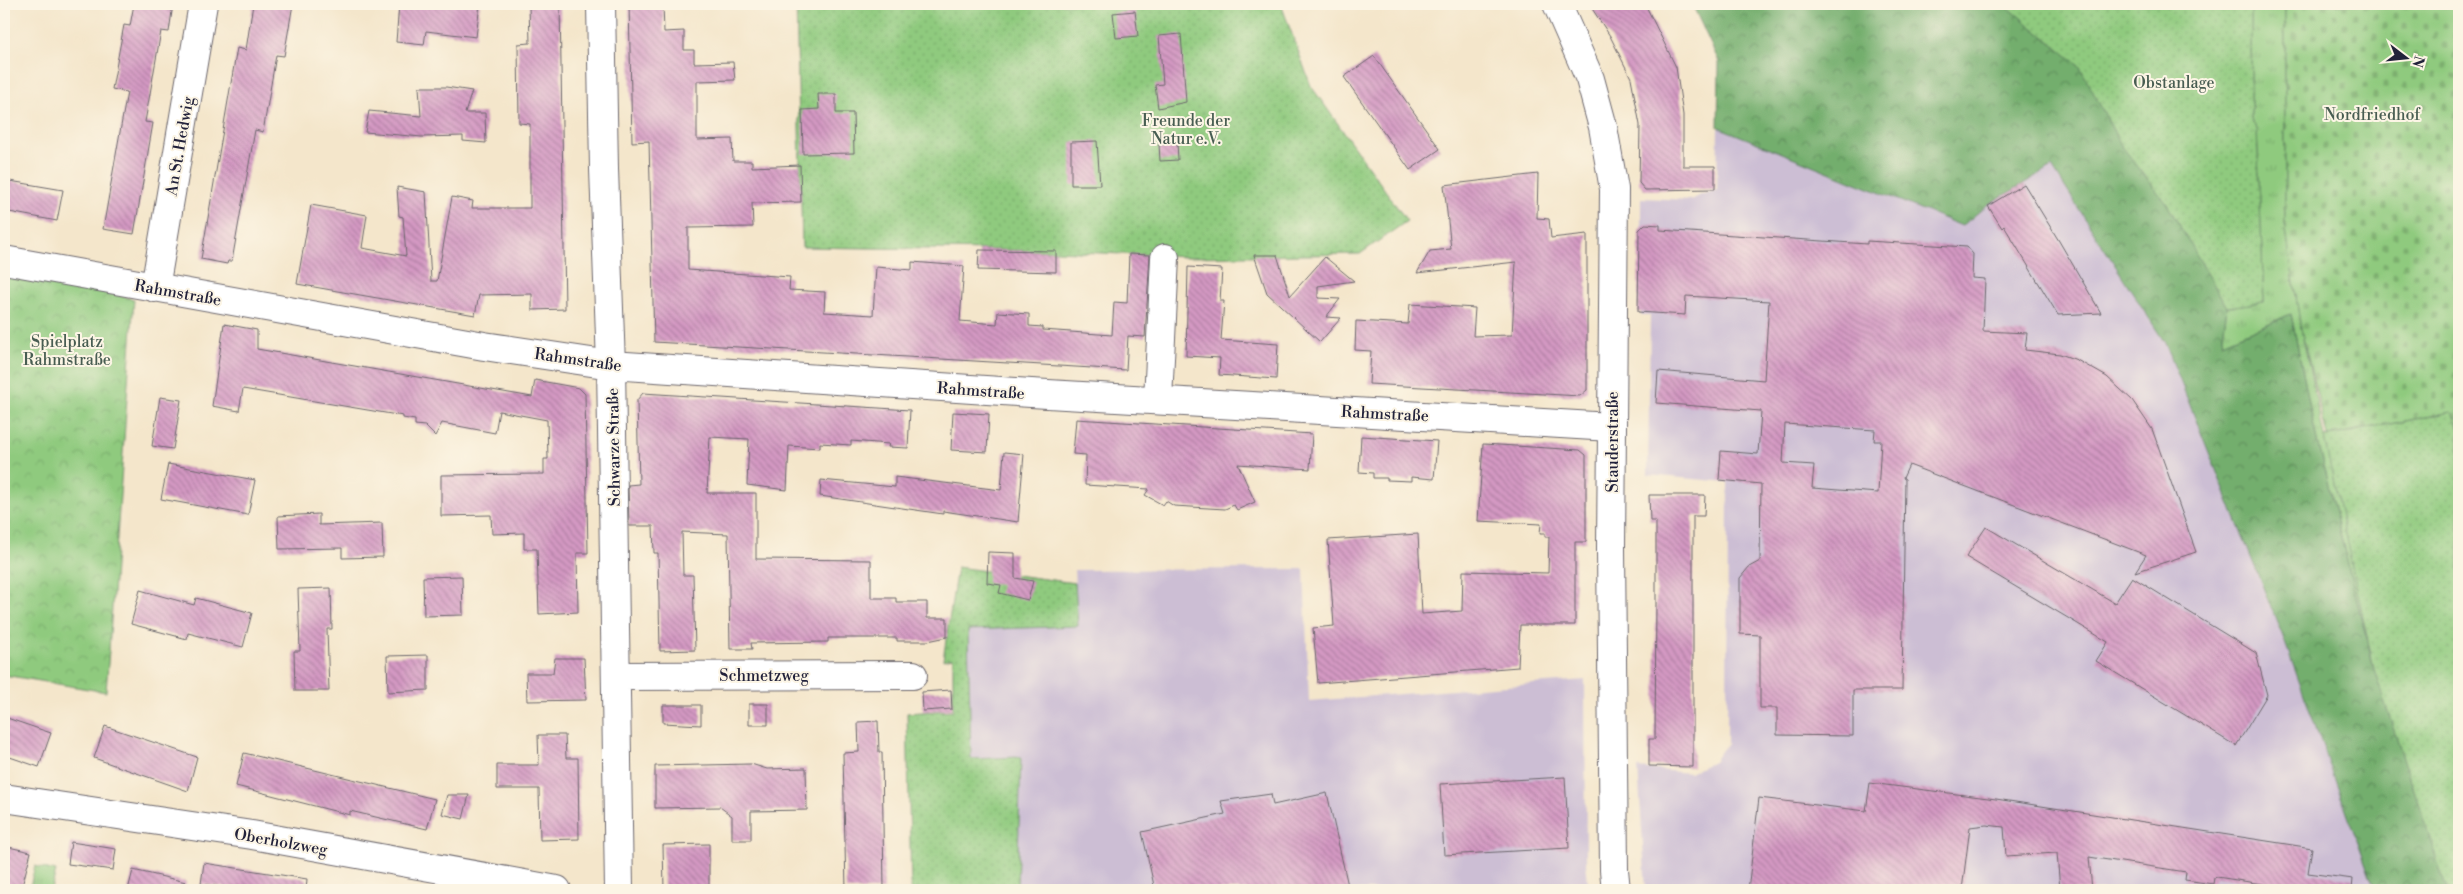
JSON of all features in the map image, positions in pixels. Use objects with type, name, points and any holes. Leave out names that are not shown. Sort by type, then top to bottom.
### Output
[{"type":"street","name":"An St. Hedwig","points":[[155,288],[203,4]]},
{"type":"street","name":"Schwarze Straße","points":[[601,4],[604,178],[612,365],[619,890]]},
{"type":"street","name":"Stauderstraße","points":[[1557,4],[1590,79],[1603,127],[1614,189],[1611,427],[1616,890]]},
{"type":"street","points":[[1158,399],[1165,258]]},
{"type":"street","name":"Rahmstraße","points":[[4,260],[474,344],[612,365],[1611,427]]},
{"type":"street","name":"Schmetzweg","points":[[616,676],[912,675]]},
{"type":"street","name":"Oberholzweg","points":[[4,798],[252,835],[557,890]]},
{"type":"shaded area","points":[[1718,127],[1962,226],[1987,205],[2052,167],[2165,343],[2283,637],[2375,890],[1646,890],[1638,768],[1690,773],[1714,761],[1727,743],[1728,482],[1648,475],[1650,315],[1641,315],[1641,198],[1692,200],[1700,195],[1717,190]]},
{"type":"shaded area","points":[[1304,569],[1309,701],[1585,680],[1586,863],[1589,890],[1017,890],[1021,757],[971,759],[968,630],[1078,626],[1074,570]]},
{"type":"green space","name":"Freunde der Natur e.V.","points":[[796,4],[1281,4],[1311,86],[1407,221],[1360,254],[1188,257],[1056,251],[802,247]]},
{"type":"green space","points":[[1692,4],[2004,4],[2079,65],[2121,145],[2167,204],[2227,307],[2222,343],[2291,314],[2316,437],[2375,673],[2447,890],[2375,890],[2283,637],[2165,343],[2052,167],[1987,205],[1962,226],[1718,127],[1719,62]]},
{"type":"green space","name":"Obstanlage","points":[[2004,4],[2251,4],[2251,120],[2257,129],[2264,302],[2227,307],[2167,204],[2121,145],[2079,65]]},
{"type":"green space","points":[[2251,4],[2285,4],[2285,224],[2301,329],[2375,673],[2316,437],[2291,314],[2222,343],[2227,307],[2264,302],[2257,129],[2251,120]]},
{"type":"green space","name":"Nordfriedhof","points":[[2285,4],[2459,4],[2459,429],[2452,412],[2327,436],[2301,329],[2285,224]]},
{"type":"green space","name":"Spielplatz Rahmstraße","points":[[4,269],[134,299],[106,692],[4,675]]},
{"type":"green space","points":[[2452,412],[2459,429],[2459,890],[2447,890],[2375,673],[2324,437]]},
{"type":"green space","points":[[957,567],[1075,583],[1078,626],[968,630],[971,759],[1021,757],[1017,890],[911,890],[907,713],[953,710],[953,658],[943,660]]},
{"type":"green space","points":[[35,866],[56,871],[51,890],[29,890]]},
{"type":"building","points":[[134,4],[173,4],[169,32],[161,31],[145,122],[153,123],[134,234],[103,229],[127,92],[112,89],[124,25],[130,26]]},
{"type":"building","points":[[253,4],[293,4],[284,56],[276,55],[263,132],[255,130],[232,261],[228,261],[227,264],[201,259],[237,48],[246,50]]},
{"type":"building","points":[[399,4],[480,4],[476,37],[426,31],[424,45],[396,42]]},
{"type":"building","points":[[560,4],[565,309],[532,310],[532,294],[479,295],[475,315],[297,284],[311,205],[367,215],[362,248],[406,256],[403,217],[399,216],[397,187],[426,192],[431,281],[437,281],[452,197],[473,201],[472,208],[530,208],[530,124],[519,123],[518,44],[530,43],[529,5]]},
{"type":"building","points":[[629,4],[663,4],[664,32],[684,31],[684,50],[694,50],[694,63],[733,62],[735,80],[697,81],[697,140],[732,139],[733,161],[752,161],[752,167],[800,165],[801,202],[752,203],[753,227],[688,228],[688,270],[790,277],[789,290],[825,292],[824,312],[873,315],[876,267],[912,270],[912,262],[964,266],[960,321],[997,324],[998,312],[1029,314],[1029,326],[1043,327],[1043,330],[1112,335],[1114,302],[1127,303],[1129,254],[1150,255],[1145,337],[1128,336],[1126,370],[654,342],[649,141],[632,142]]},
{"type":"building","points":[[1589,4],[1645,4],[1676,67],[1683,115],[1683,166],[1715,166],[1715,189],[1645,190],[1639,183],[1640,125],[1631,78],[1610,36]]},
{"type":"building","points":[[1135,11],[1138,36],[1116,38],[1113,13]]},
{"type":"building","points":[[1181,34],[1186,102],[1158,108],[1155,85],[1163,84],[1159,36]]},
{"type":"building","points":[[1374,56],[1440,149],[1410,170],[1344,77]]},
{"type":"building","points":[[419,87],[446,87],[472,91],[465,113],[485,113],[486,143],[463,141],[463,136],[422,137],[365,132],[369,111],[421,116]]},
{"type":"building","points":[[818,94],[836,94],[836,113],[853,113],[854,153],[803,154],[802,110],[819,109]]},
{"type":"building","points":[[1097,141],[1100,185],[1071,185],[1071,142]]},
{"type":"building","points":[[1177,142],[1178,160],[1160,161],[1159,144]]},
{"type":"building","points":[[1538,174],[1537,218],[1549,219],[1551,238],[1587,234],[1587,390],[1580,396],[1369,384],[1371,351],[1355,350],[1356,321],[1408,324],[1410,304],[1475,308],[1473,336],[1512,335],[1516,262],[1417,273],[1430,251],[1451,249],[1444,185]]},
{"type":"building","points":[[4,180],[63,190],[57,221],[4,211]]},
{"type":"building","points":[[2024,184],[2101,313],[2058,315],[2004,226],[2002,228],[1988,206]]},
{"type":"building","points":[[1645,224],[1660,225],[1660,230],[1867,244],[1867,241],[1967,247],[1973,254],[1972,278],[1985,279],[1983,331],[2027,333],[2025,350],[2060,354],[2077,360],[2107,377],[2132,400],[2152,429],[2196,552],[2135,572],[2146,555],[1909,465],[1903,478],[1905,479],[1902,690],[1853,690],[1853,736],[1777,735],[1777,708],[1760,708],[1760,635],[1740,634],[1740,578],[1749,567],[1760,561],[1761,484],[1719,480],[1721,451],[1758,454],[1761,411],[1656,403],[1658,371],[1764,380],[1769,301],[1686,296],[1685,315],[1638,312],[1639,230]],"holes":[[[1785,424],[1875,430],[1874,441],[1881,441],[1878,493],[1812,488],[1814,465],[1783,463]]]},
{"type":"building","points":[[979,250],[1056,251],[1056,272],[978,270]]},
{"type":"building","points":[[1254,255],[1277,255],[1290,296],[1325,257],[1354,281],[1318,286],[1318,298],[1340,299],[1326,317],[1341,318],[1320,342],[1267,293]]},
{"type":"building","points":[[1188,267],[1222,269],[1220,301],[1224,301],[1221,340],[1278,344],[1276,379],[1219,375],[1220,358],[1186,356]]},
{"type":"building","points":[[224,324],[257,330],[257,349],[532,397],[535,380],[579,388],[585,394],[588,553],[577,553],[578,612],[539,614],[537,549],[524,549],[524,533],[492,534],[491,515],[441,516],[441,475],[544,474],[544,459],[548,459],[547,420],[499,411],[495,433],[442,423],[435,436],[425,426],[415,425],[415,420],[403,418],[403,416],[243,389],[239,411],[212,406]]},
{"type":"building","points":[[643,393],[910,410],[908,448],[888,447],[889,444],[851,441],[851,445],[820,443],[820,448],[789,446],[787,490],[747,485],[749,439],[710,437],[707,493],[756,493],[756,559],[871,560],[871,598],[896,598],[896,602],[927,602],[927,618],[947,618],[947,637],[928,641],[897,641],[897,638],[828,638],[828,642],[751,643],[752,649],[730,649],[728,534],[682,532],[683,575],[693,575],[695,650],[660,651],[658,553],[654,553],[653,526],[629,526],[628,485],[639,484],[637,400]]},
{"type":"building","points":[[160,397],[181,400],[173,449],[152,446]]},
{"type":"building","points":[[953,412],[989,414],[987,452],[951,450]]},
{"type":"building","points":[[1076,419],[1312,434],[1310,469],[1238,464],[1255,502],[1237,510],[1234,505],[1225,509],[1174,506],[1166,501],[1163,505],[1145,495],[1149,489],[1085,485],[1086,455],[1073,454]]},
{"type":"building","points":[[1361,436],[1437,441],[1434,479],[1411,477],[1411,481],[1387,480],[1387,478],[1373,478],[1373,473],[1359,472]]},
{"type":"building","points":[[1483,444],[1580,450],[1586,455],[1586,542],[1575,542],[1575,625],[1520,625],[1518,667],[1318,683],[1313,628],[1334,626],[1328,540],[1418,534],[1422,614],[1462,611],[1463,571],[1548,573],[1549,537],[1545,537],[1545,533],[1540,533],[1541,524],[1478,521]]},
{"type":"building","points":[[1004,452],[1024,454],[1018,522],[943,511],[943,514],[820,496],[821,480],[895,487],[895,477],[1001,490]]},
{"type":"building","points":[[168,464],[255,480],[248,515],[161,499]]},
{"type":"building","points":[[1649,495],[1705,495],[1704,516],[1693,516],[1693,767],[1649,766],[1649,739],[1655,739],[1656,521],[1650,521]]},
{"type":"building","points":[[319,514],[319,525],[382,523],[383,557],[342,558],[342,548],[279,549],[278,516]]},
{"type":"building","points":[[1986,527],[2115,603],[2132,577],[2256,653],[2267,695],[2236,746],[2096,661],[2108,642],[1966,557]]},
{"type":"building","points":[[988,552],[1015,553],[1015,578],[1033,581],[1028,600],[999,593],[1001,585],[987,583]]},
{"type":"building","points":[[462,576],[463,615],[424,616],[423,577]]},
{"type":"building","points":[[331,588],[332,629],[327,629],[329,691],[295,691],[294,651],[300,651],[298,589]]},
{"type":"building","points":[[140,590],[194,605],[196,598],[252,613],[243,647],[188,633],[187,639],[131,624]]},
{"type":"building","points":[[428,655],[428,690],[388,692],[387,656]]},
{"type":"building","points":[[555,658],[584,658],[586,700],[527,701],[526,673],[553,673]]},
{"type":"building","points":[[951,690],[952,709],[923,711],[922,692]]},
{"type":"building","points":[[749,704],[768,704],[768,725],[749,725]]},
{"type":"building","points":[[663,705],[701,705],[701,725],[663,723]]},
{"type":"building","points":[[4,717],[51,733],[39,767],[4,755]]},
{"type":"building","points":[[878,721],[879,752],[882,752],[884,890],[846,890],[843,753],[859,752],[858,722]]},
{"type":"building","points":[[105,726],[197,757],[188,791],[94,758]]},
{"type":"building","points":[[538,735],[565,735],[566,758],[578,758],[579,839],[540,840],[539,789],[497,789],[497,765],[539,765]]},
{"type":"building","points":[[244,753],[435,799],[427,829],[350,811],[350,815],[236,786]]},
{"type":"building","points":[[751,764],[767,769],[806,768],[807,810],[751,811],[751,840],[732,840],[732,816],[720,807],[655,808],[655,766]]},
{"type":"building","points":[[1565,777],[1569,848],[1444,855],[1440,784]]},
{"type":"building","points":[[1870,783],[1996,799],[2312,848],[2308,873],[2353,879],[2352,890],[2301,890],[2217,877],[2214,878],[2213,884],[2185,880],[2186,872],[2089,857],[2092,890],[2060,890],[2057,853],[2006,856],[2004,827],[1986,825],[1970,827],[1962,890],[1748,890],[1759,798],[1866,811]]},
{"type":"building","points":[[1327,793],[1349,890],[1155,890],[1142,832],[1225,814],[1221,801],[1271,794],[1273,805]]},
{"type":"building","points":[[447,795],[469,795],[463,819],[442,814]]},
{"type":"building","points":[[71,842],[116,849],[113,870],[68,864]]},
{"type":"building","points":[[709,844],[709,890],[664,890],[663,845]]},
{"type":"building","points":[[4,846],[31,852],[21,890],[4,890]]},
{"type":"building","points":[[204,863],[307,879],[306,890],[241,890],[201,884]]},
{"type":"building","points":[[133,870],[186,882],[185,890],[128,890]]}]
